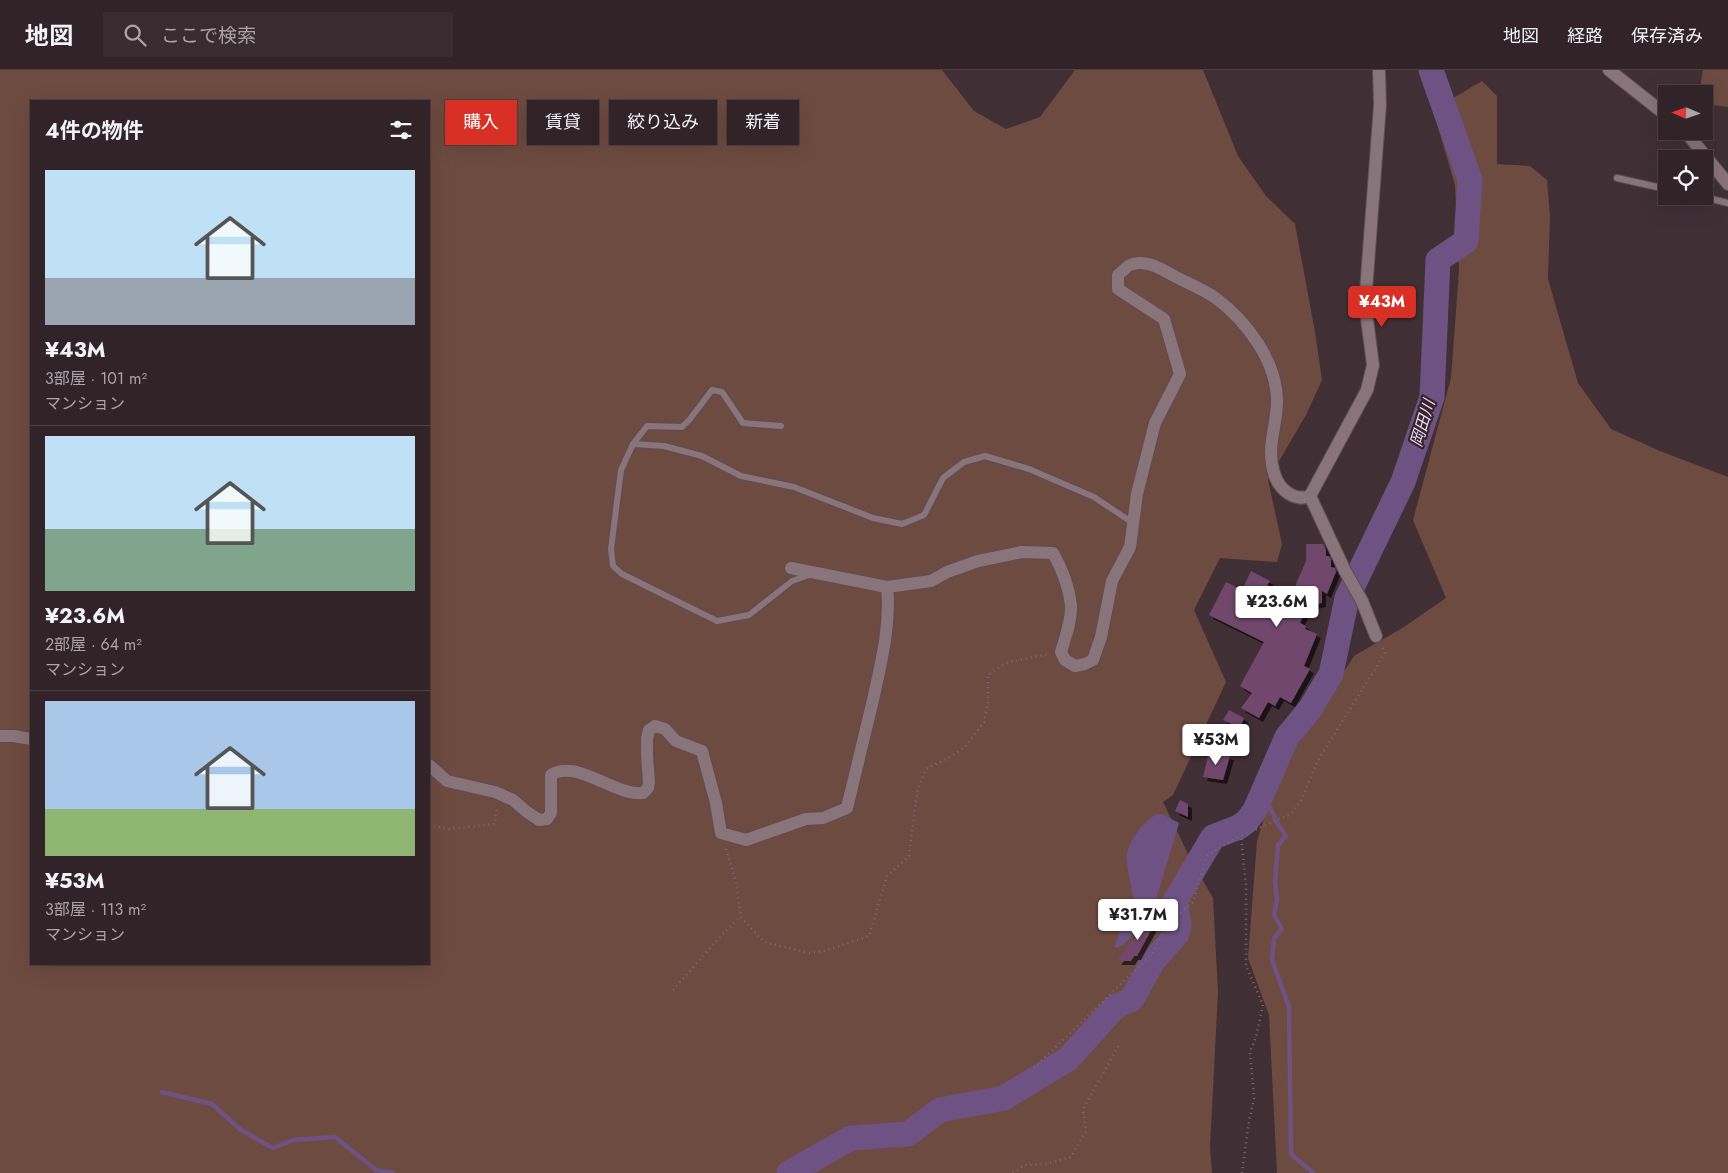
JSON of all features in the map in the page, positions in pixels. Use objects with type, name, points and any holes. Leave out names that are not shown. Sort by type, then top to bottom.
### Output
[{"type":"street","points":[[792,568],[888,587],[931,581],[947,572],[978,561],[1022,552],[1053,553],[1062,569],[1071,606],[1062,652],[1065,660],[1075,666],[1093,660],[1101,637],[1112,581],[1130,547],[1137,494],[1155,423],[1180,374],[1164,319],[1118,289],[1118,275],[1130,265],[1145,263],[1156,267],[1215,298],[1256,338],[1272,371],[1277,400],[1270,454],[1276,477],[1281,487],[1292,496],[1305,498],[1310,496],[1368,390],[1373,365],[1365,304],[1380,105],[1378,70]]},
{"type":"street","points":[[1609,70],[1658,109]]},
{"type":"street","points":[[1692,140],[1728,184]]},
{"type":"street","points":[[1310,496],[1345,571],[1362,601],[1376,636]]},
{"type":"street","points":[[430,767],[447,781],[499,794],[513,800],[539,820],[547,819],[551,814],[551,775],[556,772],[565,770],[588,776],[630,793],[643,792],[648,788],[647,738],[649,730],[655,726],[665,729],[676,740],[702,751],[716,803],[721,833],[746,840],[806,819],[823,818],[847,808],[884,645],[889,603],[888,587]]},
{"type":"street","points":[[0,736],[30,738]]},
{"type":"lane","points":[[1617,178],[1658,187]]},
{"type":"lane","points":[[1713,199],[1728,202]]},
{"type":"lane","points":[[781,426],[743,423],[722,392],[712,390],[690,420],[682,427],[647,426],[634,444],[621,470],[611,549],[613,566],[622,574],[717,621],[748,615],[792,582],[816,573]]},
{"type":"lane","points":[[634,444],[664,446],[702,456],[741,476],[794,487],[873,518],[902,524],[924,516],[943,478],[964,462],[985,456],[1029,469],[1094,497],[1133,523]]},
{"type":"path","points":[[1034,1068],[1152,954],[1167,924],[1193,902],[1208,855],[1241,836],[1291,814],[1301,802],[1317,762],[1385,653],[1376,636]]},
{"type":"path","points":[[721,833],[736,882],[740,917],[764,942],[809,953],[824,951],[869,936],[887,876],[908,856],[917,792],[926,768],[964,748],[984,722],[988,701],[988,675],[1008,662],[1062,652]]},
{"type":"path","points":[[430,825],[450,829],[495,824],[499,794]]},
{"type":"path","points":[[1241,836],[1246,885],[1246,966],[1263,1005],[1256,1037],[1250,1052],[1254,1098],[1242,1173]]},
{"type":"path","points":[[673,990],[716,940],[740,917]]},
{"type":"path","points":[[1013,1173],[1024,1165],[1047,1164],[1071,1157],[1086,1132],[1083,1109],[1119,1045]]},
{"type":"shaded area","points":[[0,70],[942,70],[974,111],[1006,129],[1040,117],[1075,70],[1203,70],[1238,156],[1266,196],[1295,224],[1322,380],[1306,415],[1268,480],[1282,544],[1277,562],[1220,558],[1194,610],[1226,682],[1173,795],[1163,802],[1191,860],[1213,898],[1218,992],[1210,1147],[1212,1173],[0,1173]]},
{"type":"shaded area","points":[[1703,70],[1728,70],[1728,107],[1713,105],[1713,85],[1700,85]]},
{"type":"shaded area","points":[[1482,81],[1497,96],[1497,164],[1530,166],[1547,180],[1550,216],[1548,279],[1578,383],[1611,429],[1660,451],[1728,477],[1728,1173],[1277,1173],[1269,1015],[1248,958],[1257,841],[1276,778],[1354,656],[1404,627],[1446,598],[1413,520],[1451,378],[1459,270],[1455,185],[1433,110]]},
{"type":"shaded area","points":[[1157,814],[1162,814],[1179,823],[1153,910],[1134,899],[1127,853],[1143,825]]},
{"type":"shaded area","points":[[1124,905],[1149,914],[1149,921],[1146,927],[1135,932],[1123,945],[1116,948],[1120,931],[1114,910]]},
{"type":"building","points":[[1306,544],[1323,544],[1326,556],[1329,556],[1331,560],[1331,567],[1335,568],[1336,572],[1327,594],[1322,591],[1322,603],[1308,606],[1300,623],[1306,626],[1305,629],[1317,634],[1304,666],[1310,669],[1291,703],[1280,697],[1275,706],[1268,702],[1259,718],[1241,708],[1252,693],[1240,686],[1264,642],[1209,615],[1226,582],[1242,590],[1251,571],[1270,581],[1267,585],[1291,596],[1306,561]]},
{"type":"building","points":[[1229,710],[1244,718],[1240,728],[1223,720]]},
{"type":"building","points":[[1209,752],[1230,756],[1223,780],[1203,777]]},
{"type":"building","points":[[1180,800],[1188,804],[1188,817],[1175,811]]},
{"type":"building","points":[[1152,915],[1157,919],[1137,956],[1134,956],[1131,961],[1117,961]]},
{"type":"waterway","name":"岡田川","points":[[789,1173],[851,1138],[908,1134],[940,1110],[1004,1098],[1068,1059],[1115,1007],[1132,999],[1153,961],[1177,934],[1179,925],[1175,901],[1213,837],[1239,827],[1247,821],[1255,810],[1287,737],[1310,709],[1331,674],[1347,598],[1403,482],[1432,397],[1438,260],[1466,241],[1470,180],[1431,70]]},
{"type":"waterway","points":[[1262,792],[1286,836],[1278,845],[1275,882],[1277,899],[1274,915],[1282,929],[1274,938],[1272,960],[1289,1007],[1291,1154],[1313,1173]]},
{"type":"waterway","points":[[162,1092],[212,1104],[241,1130],[273,1148],[293,1140],[335,1137],[376,1170],[393,1173]]}]
